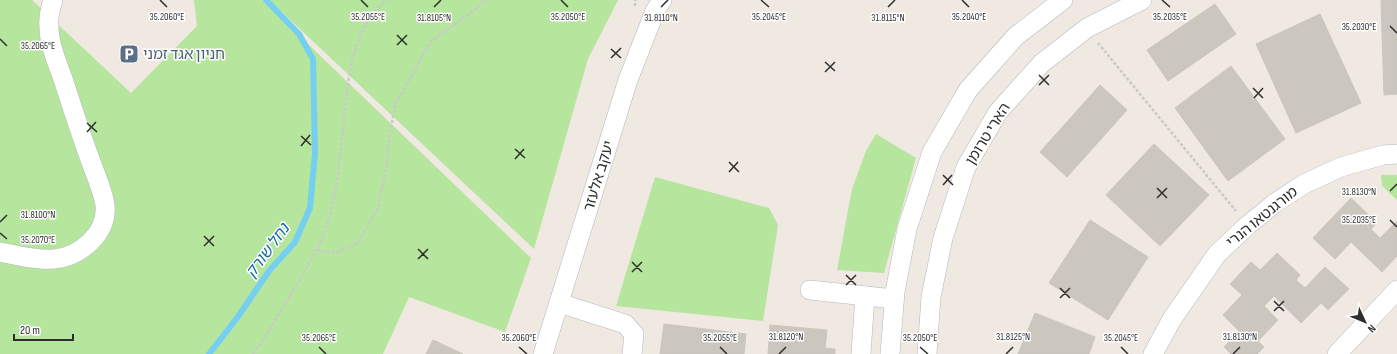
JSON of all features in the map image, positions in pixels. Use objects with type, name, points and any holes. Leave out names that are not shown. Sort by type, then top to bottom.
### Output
[{"type":"street","points":[[0,252],[33,258],[54,259],[70,256],[83,248],[96,235],[104,221],[105,206],[99,185],[52,48],[48,28],[49,14],[53,0]]},
{"type":"street","name":"יעקב אלעזר","points":[[543,354],[628,80],[655,11],[662,0]]},
{"type":"street","points":[[890,354],[894,298],[907,229],[932,152],[968,90],[1016,36],[1063,0]]},
{"type":"street","name":"הארי טרומן","points":[[927,354],[932,297],[943,238],[966,166],[998,112],[1042,63],[1087,28],[1142,0]]},
{"type":"street","name":"מורגנטאו הנרי","points":[[1153,354],[1172,318],[1217,254],[1248,225],[1304,184],[1341,167],[1383,155],[1397,154]]},
{"type":"street","points":[[810,290],[894,298]]},
{"type":"street","points":[[1337,354],[1397,290]]},
{"type":"street","points":[[861,354],[865,296]]},
{"type":"street","points":[[559,303],[624,324],[634,334],[632,354]]},
{"type":"path","points":[[253,354],[262,343],[317,250],[328,220],[337,182],[352,63],[358,41],[369,21],[387,0]]},
{"type":"path","points":[[317,250],[336,253],[359,242],[378,208],[386,168],[395,105],[431,41],[488,0]]},
{"type":"path","points":[[1087,28],[1248,225]]},
{"type":"green space","points":[[0,0],[32,0],[131,93],[197,26],[194,0],[262,0],[531,258],[505,332],[409,297],[383,354],[0,354]]},
{"type":"green space","points":[[269,0],[618,0],[588,59],[534,249]]},
{"type":"green space","points":[[876,134],[916,158],[884,273],[837,270],[852,189],[866,151]]},
{"type":"green space","points":[[1381,175],[1397,175],[1397,200],[1382,186]]},
{"type":"green space","points":[[655,177],[769,208],[778,225],[763,321],[616,306]]},
{"type":"building","points":[[1381,0],[1397,0],[1397,94],[1384,95]]},
{"type":"building","points":[[1215,4],[1236,34],[1168,81],[1147,50]]},
{"type":"building","points":[[1320,14],[1361,103],[1296,133],[1256,44]]},
{"type":"building","points":[[1231,66],[1285,139],[1228,181],[1175,108]]},
{"type":"building","points":[[1100,85],[1127,110],[1067,177],[1040,152]]},
{"type":"building","points":[[1154,144],[1209,195],[1160,246],[1106,195]]},
{"type":"building","points":[[1351,198],[1377,223],[1371,229],[1380,238],[1397,221],[1397,256],[1382,272],[1351,242],[1335,259],[1313,238]]},
{"type":"building","points":[[1090,220],[1148,257],[1108,320],[1049,283]]},
{"type":"building","points":[[1277,253],[1300,275],[1296,280],[1305,288],[1325,267],[1349,289],[1328,310],[1321,303],[1301,323],[1274,296],[1264,306],[1278,320],[1258,341],[1264,347],[1257,354],[1231,354],[1224,347],[1239,331],[1223,315],[1242,295],[1230,284],[1251,262],[1260,270]]},
{"type":"building","points":[[1035,313],[1095,337],[1089,354],[1018,354]]},
{"type":"building","points":[[664,324],[746,334],[744,354],[660,354]]},
{"type":"building","points":[[770,325],[827,330],[825,348],[835,349],[835,354],[768,354]]},
{"type":"building","points":[[433,340],[463,354],[426,354]]},
{"type":"waterway","name":"נחל שורק","points":[[209,354],[237,318],[269,271],[295,242],[310,208],[315,153],[313,59],[299,34],[266,0]]},
{"type":"place","name":"חניון אגד זמני","points":[[129,54]]}]
